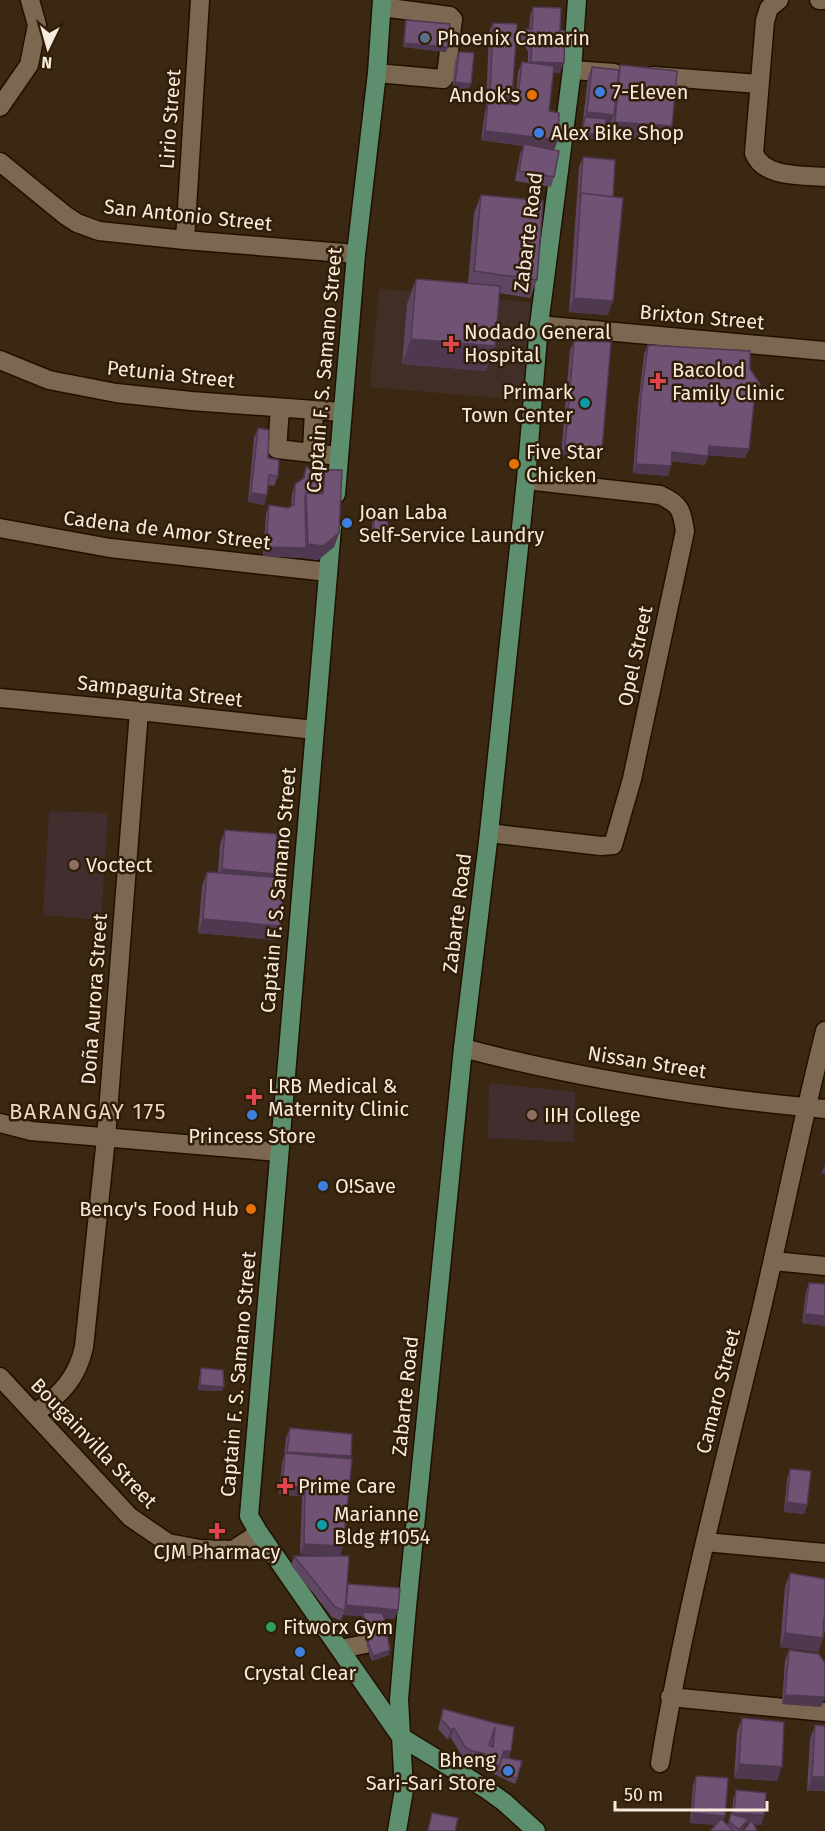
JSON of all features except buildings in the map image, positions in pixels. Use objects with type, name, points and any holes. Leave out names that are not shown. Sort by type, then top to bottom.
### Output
[{"type":"main road","name":"Zabarte Road","points":[[397,1831],[404,1790],[399,1699],[404,1642],[463,1048],[489,832],[526,480],[539,325],[572,70],[577,0]]},
{"type":"main road","name":"Captain F. S. Samano Street","points":[[382,4],[356,254],[314,730],[249,1516],[401,1737]]},
{"type":"main road","points":[[401,1737],[486,1789],[536,1831]]},
{"type":"street","points":[[0,107],[29,65],[36,25],[30,0]]},
{"type":"street","name":"Lirio Street","points":[[185,240],[200,0]]},
{"type":"street","points":[[779,0],[769,8],[765,21],[753,148],[758,161],[763,167],[773,172],[825,177]]},
{"type":"street","points":[[819,0],[825,0]]},
{"type":"street","points":[[376,73],[443,79],[446,75],[453,19],[450,16],[382,4]]},
{"type":"street","points":[[572,70],[759,84]]},
{"type":"street","name":"San Antonio Street","points":[[0,162],[77,223],[99,231],[356,254]]},
{"type":"street","name":"Brixton Street","points":[[539,325],[825,351]]},
{"type":"street","name":"Petunia Street","points":[[0,360],[49,380],[117,393],[342,412]]},
{"type":"street","points":[[280,408],[277,449],[339,456]]},
{"type":"street","points":[[312,452],[314,410]]},
{"type":"street","name":"Opel Street","points":[[489,832],[601,846],[613,845],[632,779],[685,531],[683,513],[672,501],[660,495],[526,480]]},
{"type":"street","name":"Cadena de Amor Street","points":[[0,528],[110,548],[328,573]]},
{"type":"street","name":"Sampaguita Street","points":[[0,698],[314,730]]},
{"type":"street","name":"Doña Aurora Street","points":[[34,1414],[64,1390],[82,1357],[106,1138],[139,711]]},
{"type":"street","name":"Camaro Street","points":[[660,1763],[670,1697],[773,1261],[805,1107],[825,1031]]},
{"type":"street","name":"Nissan Street","points":[[463,1048],[510,1060],[627,1083],[825,1109]]},
{"type":"street","points":[[0,1123],[31,1131],[279,1152]]},
{"type":"street","points":[[773,1261],[825,1266]]},
{"type":"street","name":"Bougainvilla Street","points":[[0,1377],[130,1517],[168,1543],[200,1549],[233,1550],[259,1533]]},
{"type":"street","points":[[705,1542],[825,1553]]},
{"type":"street","points":[[385,1643],[404,1642]]},
{"type":"street","points":[[340,1649],[366,1644]]},
{"type":"street","points":[[670,1697],[825,1712]]},
{"type":"shaded area","name":"Nodado General Hospital","points":[[379,289],[531,302],[523,400],[370,387]]},
{"type":"shaded area","points":[[49,811],[108,813],[101,920],[43,915]]},
{"type":"shaded area","name":"IIH College","points":[[489,1083],[575,1092],[574,1142],[488,1138]]},
{"type":"place","name":"Phoenix Camarin","points":[[425,38]]},
{"type":"place","name":"7-Eleven","points":[[600,92]]},
{"type":"place","name":"Andok's","points":[[532,95]]},
{"type":"place","name":"Alex Bike Shop","points":[[539,133]]},
{"type":"place","name":"Nodado General Hospital","points":[[451,344]]},
{"type":"place","name":"Bacolod Family Clinic","points":[[658,381]]},
{"type":"place","name":"Primark Town Center","points":[[585,403]]},
{"type":"place","name":"Five Star Chicken","points":[[514,464]]},
{"type":"place","name":"Joan Laba Self-Service Laundry","points":[[347,523]]},
{"type":"place","name":"Voctect","points":[[74,865]]},
{"type":"place","name":"LRB Medical & Maternity Clinic","points":[[254,1097]]},
{"type":"place","name":"Princess Store","points":[[252,1115]]},
{"type":"place","name":"IIH College","points":[[532,1115]]},
{"type":"place","name":"O!Save","points":[[323,1186]]},
{"type":"place","name":"Bency's Food Hub","points":[[251,1209]]},
{"type":"place","name":"Prime Care","points":[[285,1486]]},
{"type":"place","name":"Marianne Bldg #1054","points":[[322,1525]]},
{"type":"place","name":"CJM Pharmacy","points":[[217,1531]]},
{"type":"place","name":"Fitworx Gym","points":[[271,1627]]},
{"type":"place","name":"Crystal Clear","points":[[300,1652]]},
{"type":"place","name":"Bheng Sari-Sari Store","points":[[508,1771]]},
{"type":"district","name":"BARANGAY 175","points":[[88,1111]]}]
